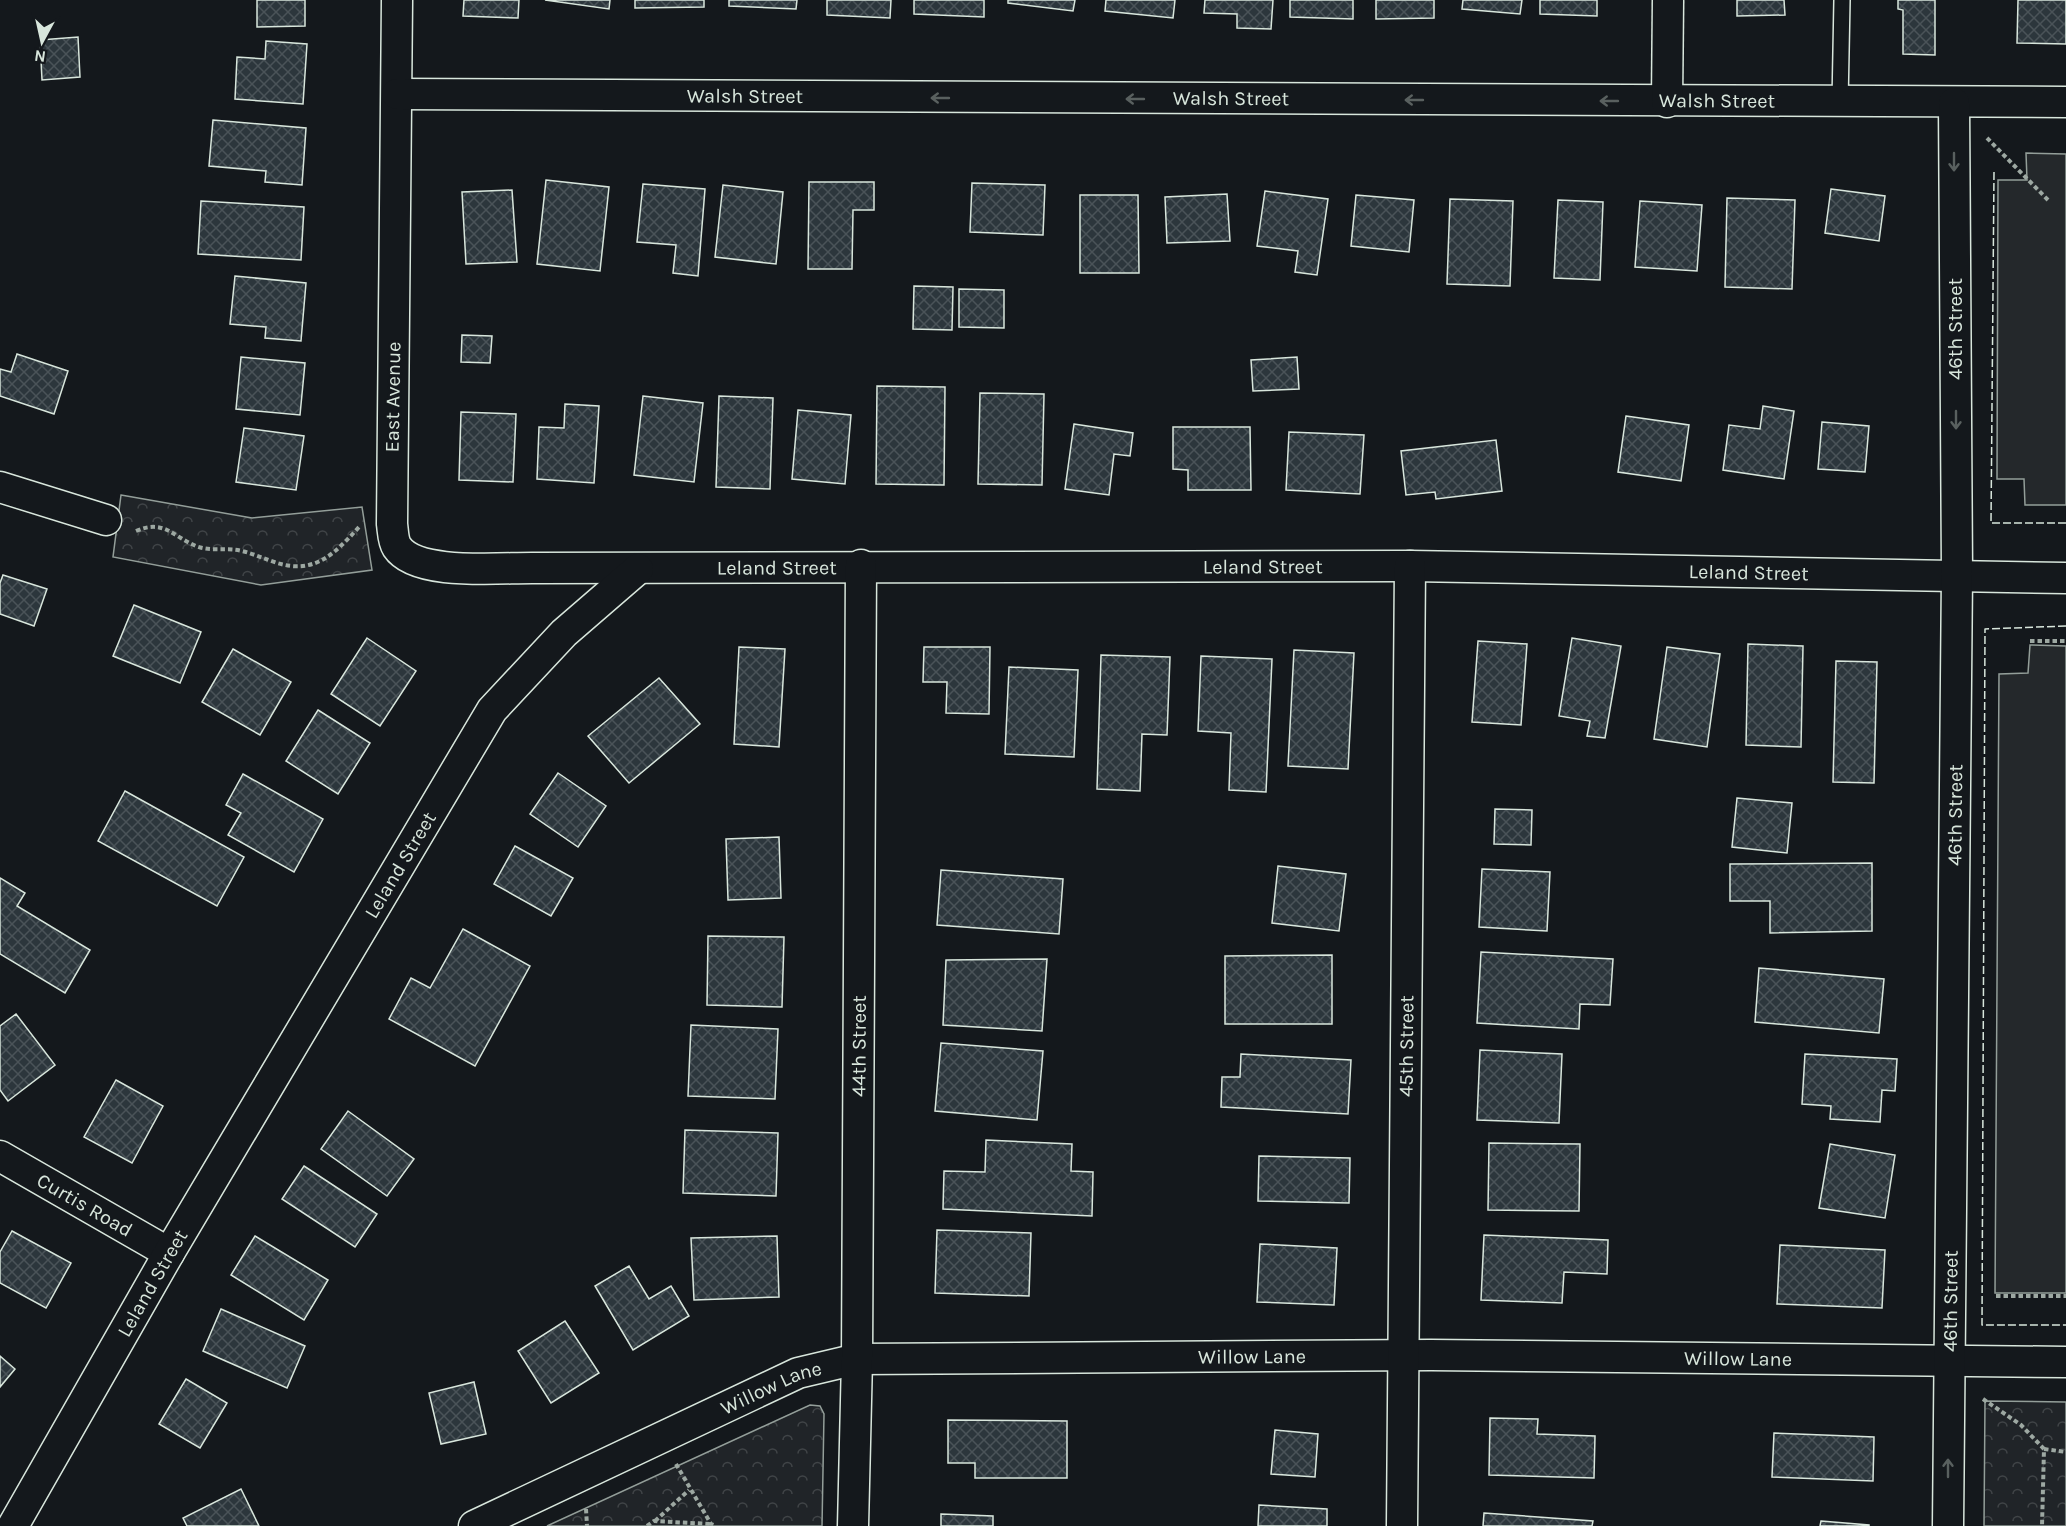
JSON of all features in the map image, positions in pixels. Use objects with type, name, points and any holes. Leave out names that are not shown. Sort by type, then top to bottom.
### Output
[{"type":"street","name":"East Avenue","points":[[397,0],[392,524],[396,546],[411,560],[432,566],[638,568]]},
{"type":"street","points":[[1667,102],[1668,0]]},
{"type":"street","name":"Walsh Street","points":[[397,94],[1840,103],[2066,102]]},
{"type":"street","name":"46th Street","points":[[1948,1526],[1957,574],[1954,103]]},
{"type":"street","points":[[0,487],[106,520]]},
{"type":"street","name":"Leland Street","points":[[13,1526],[169,1253],[492,710],[564,633],[638,568],[861,565],[1410,566],[1957,574],[2066,578]]},
{"type":"street","name":"44th Street","points":[[853,1526],[857,1359],[861,565]]},
{"type":"street","name":"45th Street","points":[[1402,1526],[1410,566]]},
{"type":"street","name":"Curtis Road","points":[[0,1156],[169,1253]]},
{"type":"street","name":"Willow Lane","points":[[474,1526],[798,1373],[857,1359],[1402,1354],[2066,1362]]},
{"type":"lane","points":[[1840,103],[1842,0]]},
{"type":"path","points":[[1985,135],[2048,200]]},
{"type":"path","points":[[106,520],[117,532],[130,534],[148,526],[168,529],[195,545],[209,550],[242,551],[280,564],[306,567],[332,556],[366,520]]},
{"type":"path","points":[[2030,641],[2066,641]]},
{"type":"path","points":[[1996,1296],[2066,1296]]},
{"type":"path","points":[[1983,1399],[2021,1425],[2044,1449],[2066,1452]]},
{"type":"path","points":[[2042,1526],[2044,1449]]},
{"type":"path","points":[[676,1464],[689,1490],[713,1525]]},
{"type":"path","points":[[647,1526],[689,1490]]},
{"type":"path","points":[[585,1506],[587,1526]]},
{"type":"path","points":[[654,1521],[713,1525]]},
{"type":"green space","points":[[121,495],[252,518],[362,507],[372,570],[261,585],[113,557]]},
{"type":"green space","points":[[1985,1401],[2066,1402],[2066,1526],[1984,1526]]},
{"type":"green space","points":[[810,1405],[820,1406],[824,1414],[822,1526],[547,1526]]},
{"type":"shaded area","points":[[2026,153],[2066,154],[2066,505],[2025,505],[2024,479],[1997,479],[1998,180],[2027,180]]},
{"type":"shaded area","points":[[2030,645],[2066,646],[2066,1293],[1995,1293],[1999,674],[2028,673]]},
{"type":"building","points":[[257,0],[305,0],[305,26],[257,27]]},
{"type":"building","points":[[464,0],[519,0],[518,18],[463,16]]},
{"type":"building","points":[[545,0],[610,0],[609,9]]},
{"type":"building","points":[[635,0],[704,0],[704,7],[635,8]]},
{"type":"building","points":[[729,0],[797,0],[796,9],[729,6]]},
{"type":"building","points":[[827,0],[891,0],[890,18],[827,15]]},
{"type":"building","points":[[914,0],[984,0],[984,17],[914,14]]},
{"type":"building","points":[[1008,0],[1075,0],[1073,11],[1008,3]]},
{"type":"building","points":[[1106,0],[1175,0],[1173,18],[1105,11]]},
{"type":"building","points":[[1205,0],[1273,0],[1271,29],[1237,28],[1237,14],[1204,13]]},
{"type":"building","points":[[1290,0],[1353,0],[1353,19],[1290,17]]},
{"type":"building","points":[[1376,0],[1434,0],[1434,18],[1376,19]]},
{"type":"building","points":[[1463,0],[1522,0],[1520,14],[1462,9]]},
{"type":"building","points":[[1540,0],[1597,0],[1597,16],[1540,14]]},
{"type":"building","points":[[1737,0],[1784,0],[1785,15],[1737,16]]},
{"type":"building","points":[[1898,0],[1935,0],[1935,55],[1903,54],[1903,10],[1898,9]]},
{"type":"building","points":[[2018,0],[2066,0],[2066,44],[2017,43]]},
{"type":"building","points":[[78,37],[80,77],[42,80],[40,40]]},
{"type":"building","points":[[266,41],[307,44],[303,104],[235,99],[237,57],[265,59]]},
{"type":"building","points":[[213,120],[306,128],[302,185],[265,182],[266,171],[209,166]]},
{"type":"building","points":[[546,180],[609,187],[600,271],[537,264]]},
{"type":"building","points":[[809,182],[874,182],[874,210],[853,210],[852,269],[808,269]]},
{"type":"building","points":[[972,183],[1045,185],[1043,235],[970,232]]},
{"type":"building","points":[[643,184],[705,189],[698,276],[673,273],[676,245],[637,242]]},
{"type":"building","points":[[723,185],[783,192],[776,264],[715,257]]},
{"type":"building","points":[[1831,189],[1885,196],[1879,241],[1825,233]]},
{"type":"building","points":[[512,190],[517,262],[466,264],[462,192]]},
{"type":"building","points":[[1265,191],[1328,199],[1317,275],[1295,272],[1298,251],[1257,246]]},
{"type":"building","points":[[1227,194],[1230,241],[1167,243],[1165,197]]},
{"type":"building","points":[[1080,195],[1138,195],[1139,273],[1080,273]]},
{"type":"building","points":[[1356,195],[1414,200],[1409,252],[1351,246]]},
{"type":"building","points":[[1727,198],[1795,200],[1792,289],[1725,287]]},
{"type":"building","points":[[1450,199],[1513,201],[1510,286],[1447,284]]},
{"type":"building","points":[[1558,200],[1603,202],[1600,280],[1554,278]]},
{"type":"building","points":[[201,201],[304,207],[301,260],[198,254]]},
{"type":"building","points":[[1640,201],[1702,205],[1697,271],[1635,267]]},
{"type":"building","points":[[235,276],[306,283],[301,341],[265,338],[266,327],[230,324]]},
{"type":"building","points":[[914,286],[953,287],[952,330],[913,329]]},
{"type":"building","points":[[959,289],[1004,290],[1004,328],[959,327]]},
{"type":"building","points":[[462,335],[492,336],[490,363],[461,362]]},
{"type":"building","points":[[17,354],[68,371],[54,414],[0,396],[0,369],[11,372]]},
{"type":"building","points":[[241,357],[305,363],[300,415],[236,409]]},
{"type":"building","points":[[1297,357],[1299,389],[1253,391],[1251,360]]},
{"type":"building","points":[[877,386],[945,387],[944,485],[876,484]]},
{"type":"building","points":[[980,393],[1044,394],[1042,485],[978,484]]},
{"type":"building","points":[[643,396],[703,403],[694,482],[634,475]]},
{"type":"building","points":[[719,396],[773,398],[770,489],[716,487]]},
{"type":"building","points":[[565,404],[599,406],[594,483],[537,479],[539,427],[564,428]]},
{"type":"building","points":[[1763,406],[1794,411],[1784,479],[1723,470],[1729,425],[1760,429]]},
{"type":"building","points":[[798,410],[851,415],[845,484],[792,479]]},
{"type":"building","points":[[461,412],[516,414],[513,482],[459,480]]},
{"type":"building","points":[[1626,416],[1689,425],[1681,481],[1618,472]]},
{"type":"building","points":[[1822,422],[1869,426],[1865,472],[1818,469]]},
{"type":"building","points":[[1074,424],[1133,433],[1130,456],[1114,454],[1109,495],[1065,489]]},
{"type":"building","points":[[1173,427],[1250,427],[1251,490],[1188,490],[1188,470],[1173,469]]},
{"type":"building","points":[[244,428],[304,436],[296,490],[236,482]]},
{"type":"building","points":[[1289,432],[1364,435],[1360,494],[1286,490]]},
{"type":"building","points":[[1496,440],[1502,491],[1436,499],[1435,492],[1406,495],[1401,451]]},
{"type":"building","points":[[3,575],[47,589],[34,626],[0,614],[0,583]]},
{"type":"building","points":[[134,605],[201,632],[180,683],[113,656]]},
{"type":"building","points":[[367,638],[416,671],[380,726],[331,694]]},
{"type":"building","points":[[1572,638],[1621,646],[1605,738],[1587,736],[1590,721],[1559,716]]},
{"type":"building","points":[[1478,641],[1527,644],[1521,725],[1472,722]]},
{"type":"building","points":[[1748,644],[1803,646],[1801,747],[1746,745]]},
{"type":"building","points":[[739,647],[785,649],[779,747],[734,744]]},
{"type":"building","points":[[924,647],[990,647],[989,714],[946,713],[947,682],[923,682]]},
{"type":"building","points":[[1667,647],[1720,654],[1707,747],[1654,739]]},
{"type":"building","points":[[233,649],[291,682],[260,735],[202,702]]},
{"type":"building","points":[[1294,650],[1354,653],[1348,769],[1288,766]]},
{"type":"building","points":[[1101,655],[1170,657],[1167,735],[1142,734],[1140,791],[1097,789]]},
{"type":"building","points":[[1201,656],[1272,659],[1266,792],[1229,790],[1231,733],[1198,731]]},
{"type":"building","points":[[1836,661],[1877,662],[1874,783],[1833,782]]},
{"type":"building","points":[[1009,667],[1078,670],[1074,757],[1005,754]]},
{"type":"building","points":[[659,678],[700,724],[629,783],[588,736]]},
{"type":"building","points":[[318,710],[370,743],[338,794],[286,761]]},
{"type":"building","points":[[558,773],[606,806],[578,847],[530,814]]},
{"type":"building","points":[[243,774],[323,819],[294,872],[228,835],[241,813],[226,805]]},
{"type":"building","points":[[125,791],[244,857],[217,906],[98,841]]},
{"type":"building","points":[[1737,798],[1792,803],[1787,853],[1732,847]]},
{"type":"building","points":[[1495,809],[1532,810],[1531,845],[1494,844]]},
{"type":"building","points":[[779,837],[781,898],[728,900],[726,839]]},
{"type":"building","points":[[515,846],[573,878],[551,916],[494,884]]},
{"type":"building","points":[[1872,863],[1872,931],[1770,933],[1770,901],[1730,901],[1730,864]]},
{"type":"building","points":[[1278,866],[1346,874],[1339,931],[1272,923]]},
{"type":"building","points":[[1482,869],[1550,872],[1547,931],[1479,927]]},
{"type":"building","points":[[941,870],[1063,879],[1059,934],[937,925]]},
{"type":"building","points":[[0,878],[25,893],[17,906],[90,950],[65,993],[0,954]]},
{"type":"building","points":[[463,929],[530,966],[475,1066],[389,1019],[411,978],[430,988]]},
{"type":"building","points":[[708,936],[784,937],[782,1007],[707,1005]]},
{"type":"building","points":[[1481,952],[1613,959],[1610,1005],[1580,1004],[1579,1029],[1477,1023]]},
{"type":"building","points":[[1332,955],[1332,1024],[1225,1024],[1225,956]]},
{"type":"building","points":[[1047,959],[1042,1031],[943,1025],[946,960]]},
{"type":"building","points":[[1759,968],[1884,979],[1879,1033],[1755,1022]]},
{"type":"building","points":[[16,1014],[55,1065],[8,1101],[0,1090],[0,1026]]},
{"type":"building","points":[[691,1025],[778,1029],[775,1099],[688,1096]]},
{"type":"building","points":[[941,1043],[1043,1051],[1037,1120],[935,1111]]},
{"type":"building","points":[[1480,1050],[1562,1054],[1559,1123],[1477,1120]]},
{"type":"building","points":[[1241,1054],[1351,1060],[1348,1114],[1221,1107],[1222,1077],[1240,1077]]},
{"type":"building","points":[[1805,1054],[1897,1059],[1895,1091],[1882,1090],[1880,1122],[1830,1119],[1831,1106],[1802,1104]]},
{"type":"building","points":[[116,1080],[163,1106],[132,1163],[84,1137]]},
{"type":"building","points":[[348,1111],[414,1159],[387,1196],[321,1149]]},
{"type":"building","points":[[685,1130],[778,1133],[776,1196],[683,1193]]},
{"type":"building","points":[[986,1140],[1072,1144],[1071,1171],[1093,1172],[1092,1216],[943,1209],[944,1171],[985,1172]]},
{"type":"building","points":[[1489,1143],[1580,1144],[1579,1211],[1488,1210]]},
{"type":"building","points":[[1830,1144],[1895,1155],[1885,1218],[1819,1208]]},
{"type":"building","points":[[1259,1156],[1350,1158],[1349,1203],[1258,1201]]},
{"type":"building","points":[[304,1166],[377,1214],[355,1247],[282,1199]]},
{"type":"building","points":[[937,1230],[1031,1233],[1029,1296],[935,1293]]},
{"type":"building","points":[[12,1231],[71,1263],[46,1308],[0,1283],[0,1252]]},
{"type":"building","points":[[1484,1235],[1608,1240],[1607,1274],[1564,1272],[1562,1303],[1481,1300]]},
{"type":"building","points":[[255,1236],[328,1280],[304,1320],[231,1275]]},
{"type":"building","points":[[777,1236],[779,1297],[694,1300],[691,1238]]},
{"type":"building","points":[[1260,1244],[1337,1248],[1334,1305],[1257,1302]]},
{"type":"building","points":[[1780,1245],[1885,1250],[1882,1308],[1777,1304]]},
{"type":"building","points":[[629,1266],[649,1299],[671,1286],[689,1316],[633,1350],[595,1286]]},
{"type":"building","points":[[221,1309],[305,1346],[287,1388],[203,1351]]},
{"type":"building","points":[[565,1321],[599,1373],[551,1403],[518,1351]]},
{"type":"building","points":[[0,1356],[15,1369],[0,1387]]},
{"type":"building","points":[[186,1379],[227,1403],[200,1448],[159,1424]]},
{"type":"building","points":[[474,1382],[486,1434],[441,1444],[429,1393]]},
{"type":"building","points":[[1490,1418],[1538,1419],[1537,1434],[1595,1436],[1594,1478],[1489,1475]]},
{"type":"building","points":[[948,1420],[1067,1421],[1067,1478],[975,1478],[975,1463],[948,1463]]},
{"type":"building","points":[[1275,1430],[1318,1434],[1315,1477],[1271,1474]]},
{"type":"building","points":[[1774,1433],[1874,1437],[1873,1481],[1772,1477]]},
{"type":"building","points":[[241,1489],[259,1526],[187,1526],[183,1518]]},
{"type":"building","points":[[1259,1505],[1327,1509],[1327,1526],[1258,1526]]},
{"type":"building","points":[[1484,1513],[1593,1521],[1592,1526],[1483,1526]]},
{"type":"building","points":[[941,1514],[993,1516],[993,1526],[941,1526]]},
{"type":"building","points":[[1821,1521],[1869,1525],[1869,1526],[1820,1526]]},
{"type":"fence","points":[[1994,172],[1991,523],[2066,523]]},
{"type":"fence","points":[[2066,626],[1985,629],[1982,1325],[2066,1325]]}]
